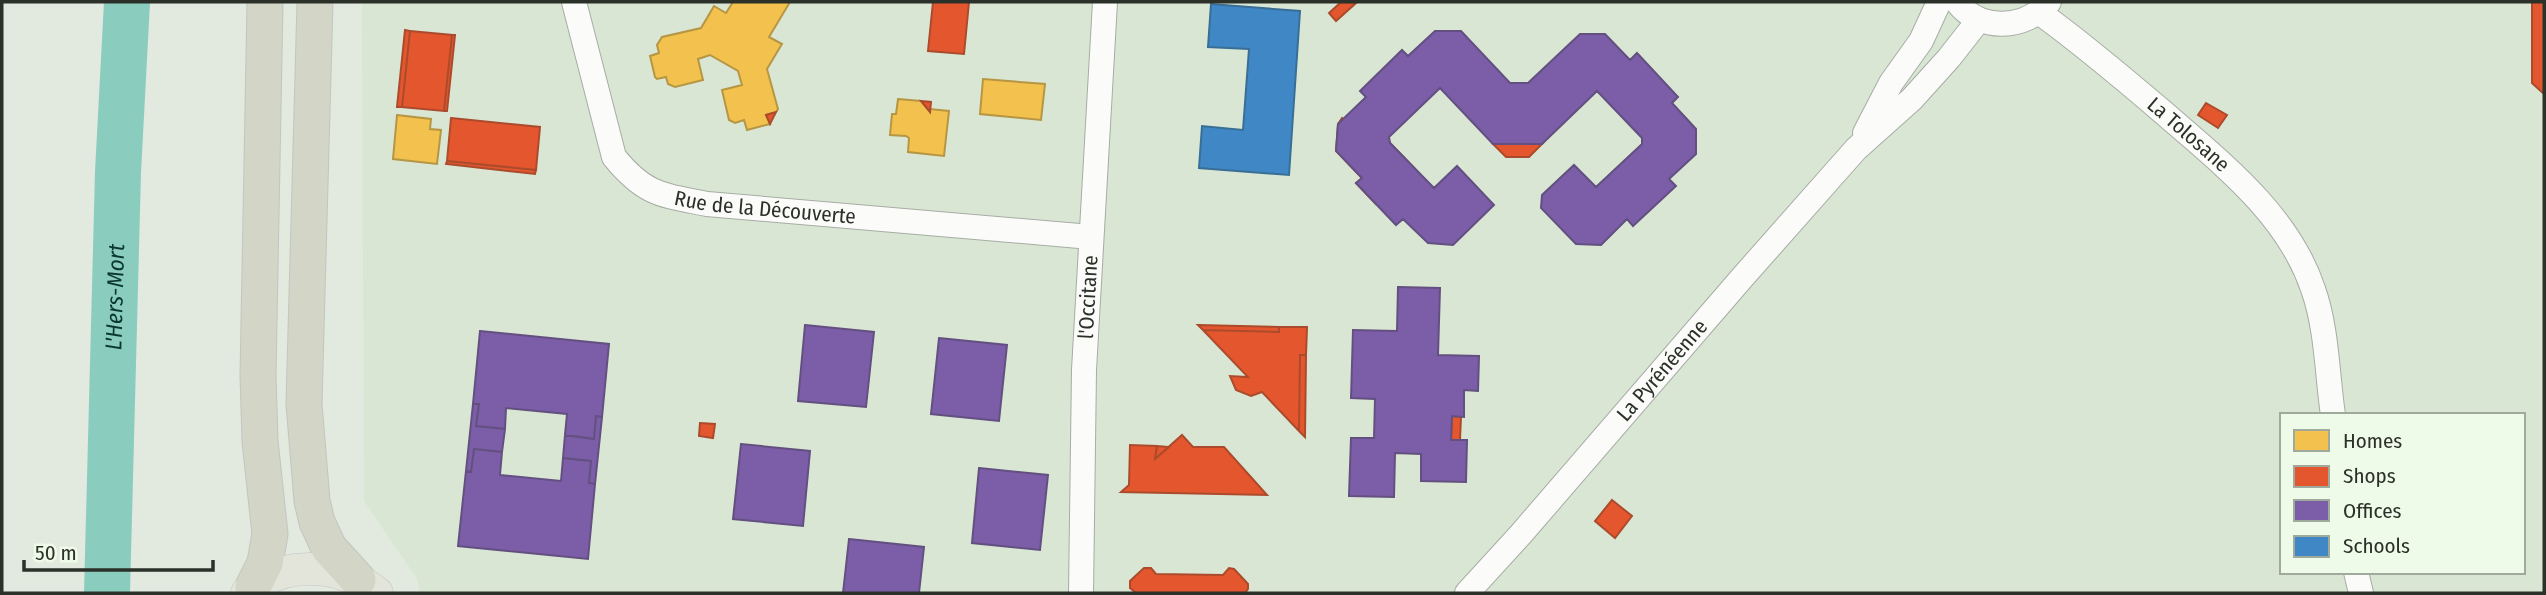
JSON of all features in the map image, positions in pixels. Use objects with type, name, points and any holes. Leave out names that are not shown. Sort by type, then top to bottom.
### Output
[{"type":"highway","points":[[250,590],[265,563],[270,534],[257,376],[265,2]]},
{"type":"highway","points":[[315,2],[303,404],[312,501],[317,522],[329,548],[368,587]]},
{"type":"main road","points":[[250,590],[278,574],[305,568],[332,570],[368,587]]},
{"type":"street","name":"Rue de la Découverte","points":[[573,2],[614,157],[630,176],[649,191],[707,204],[1091,237]]},
{"type":"street","name":"l'Occitane","points":[[1080,593],[1084,370],[1105,2]]},
{"type":"street","points":[[1856,149],[1891,83],[1921,41],[1939,2]]},
{"type":"street","points":[[1957,2],[1964,11],[1979,21],[2013,25],[2045,8]]},
{"type":"street","name":"La Tolosane","points":[[2045,8],[2231,171],[2278,226],[2298,256],[2310,281],[2321,326],[2333,413]]},
{"type":"street","points":[[1856,149],[1912,99],[1950,58],[1979,21]]},
{"type":"street","name":"La Pyrénéenne","points":[[1467,593],[1856,149]]},
{"type":"street","points":[[2353,593],[2355,574]]},
{"type":"street","points":[[2356,574],[2361,593]]},
{"type":"shaded area","points":[[362,2],[2544,2],[2544,593],[420,593],[418,580],[364,501]]},
{"type":"building: Homes","points":[[733,2],[790,2],[769,37],[782,44],[767,69],[778,109],[766,115],[770,124],[747,130],[744,120],[735,123],[729,120],[722,90],[742,85],[738,71],[710,55],[698,59],[703,80],[675,87],[668,84],[666,77],[655,77],[650,56],[659,53],[657,45],[662,37],[701,28],[714,6],[726,13]]},
{"type":"building: Homes","points":[[983,79],[1045,84],[1041,120],[980,114]]},
{"type":"building: Homes","points":[[898,99],[921,101],[930,112],[930,109],[949,111],[944,156],[908,152],[909,138],[890,135],[892,114],[896,114]]},
{"type":"building: Homes","points":[[397,115],[431,119],[430,129],[441,130],[437,164],[393,159]]},
{"type":"building: Shops","points":[[933,2],[969,2],[964,54],[928,51]]},
{"type":"building: Shops","points":[[1341,2],[1356,3],[1336,21],[1329,13]]},
{"type":"building: Shops","points":[[2532,2],[2544,2],[2544,94],[2532,83]]},
{"type":"building: Shops","points":[[405,30],[410,31],[402,107],[397,107]]},
{"type":"building: Shops","points":[[410,31],[452,35],[444,111],[402,107]]},
{"type":"building: Shops","points":[[452,35],[455,35],[447,111],[444,111]]},
{"type":"building: Shops","points":[[921,101],[931,102],[930,112]]},
{"type":"building: Shops","points":[[2206,103],[2227,115],[2218,128],[2198,115]]},
{"type":"building: Shops","points":[[776,112],[770,124],[766,115]]},
{"type":"building: Shops","points":[[451,118],[540,127],[536,170],[447,161]]},
{"type":"building: Shops","points":[[1342,118],[1377,155],[1390,143],[1414,168],[1376,204],[1356,183],[1362,178],[1336,151],[1338,124]]},
{"type":"building: Shops","points":[[1493,144],[1542,144],[1529,157],[1506,157]]},
{"type":"building: Shops","points":[[447,161],[536,170],[535,174],[446,164]]},
{"type":"building: Shops","points":[[1198,325],[1279,327],[1279,332],[1203,330]]},
{"type":"building: Shops","points":[[1279,327],[1307,327],[1306,355],[1300,355],[1299,431],[1262,392],[1251,396],[1236,390],[1230,376],[1248,377],[1203,330],[1279,332]]},
{"type":"building: Shops","points":[[1300,355],[1306,355],[1305,437],[1299,431]]},
{"type":"building: Shops","points":[[1452,416],[1461,417],[1460,440],[1451,440]]},
{"type":"building: Shops","points":[[700,423],[715,424],[713,438],[699,436]]},
{"type":"building: Shops","points":[[1182,435],[1193,447],[1224,447],[1267,495],[1121,492],[1129,485],[1130,445],[1157,446],[1155,459]]},
{"type":"building: Shops","points":[[1157,446],[1169,447],[1155,459]]},
{"type":"building: Shops","points":[[1612,500],[1632,516],[1615,538],[1595,521]]},
{"type":"building: Shops","points":[[1144,568],[1151,568],[1156,574],[1223,575],[1229,568],[1234,569],[1248,584],[1248,589],[1245,593],[1136,593],[1130,588],[1130,581]]},
{"type":"building: Offices","points":[[1435,31],[1461,31],[1510,83],[1528,83],[1580,34],[1605,34],[1630,60],[1637,53],[1678,97],[1672,103],[1696,129],[1696,154],[1669,179],[1676,186],[1633,226],[1627,219],[1601,245],[1576,244],[1541,208],[1542,195],[1574,165],[1596,187],[1642,144],[1642,138],[1597,91],[1542,144],[1493,144],[1440,88],[1389,137],[1390,143],[1434,188],[1457,166],[1494,205],[1453,245],[1428,243],[1403,219],[1396,225],[1356,183],[1362,178],[1336,151],[1338,124],[1366,97],[1360,91],[1402,50],[1408,56]]},
{"type":"building: Offices","points":[[1398,287],[1440,288],[1438,355],[1479,356],[1478,391],[1464,390],[1464,417],[1452,416],[1451,440],[1467,440],[1466,482],[1421,481],[1421,454],[1395,453],[1394,497],[1349,496],[1351,438],[1374,438],[1375,399],[1351,398],[1353,330],[1397,331]]},
{"type":"building: Offices","points":[[805,325],[874,332],[866,407],[798,401]]},
{"type":"building: Offices","points":[[480,331],[609,344],[602,417],[596,416],[594,439],[565,435],[567,414],[506,408],[505,429],[476,426],[479,404],[473,404]]},
{"type":"building: Offices","points":[[939,338],[1007,345],[999,421],[931,414]]},
{"type":"building: Offices","points":[[473,404],[479,404],[476,426],[505,429],[502,452],[474,449],[471,472],[466,471]]},
{"type":"building: Offices","points":[[596,416],[602,417],[595,484],[589,483],[591,461],[563,458],[565,435],[594,439]]},
{"type":"building: Offices","points":[[741,444],[810,451],[803,526],[733,519]]},
{"type":"building: Offices","points":[[474,449],[502,452],[500,475],[561,481],[563,458],[591,461],[589,483],[595,484],[588,559],[458,546],[466,471],[471,472]]},
{"type":"building: Offices","points":[[979,468],[1048,475],[1040,550],[972,543]]},
{"type":"building: Offices","points":[[849,539],[924,547],[919,593],[843,593]]},
{"type":"building: Schools","points":[[1211,4],[1300,11],[1289,175],[1199,168],[1202,126],[1243,130],[1249,49],[1208,47]]},
{"type":"waterway","name":"L'Hers-Mort","points":[[107,593],[118,172],[127,2]]}]
